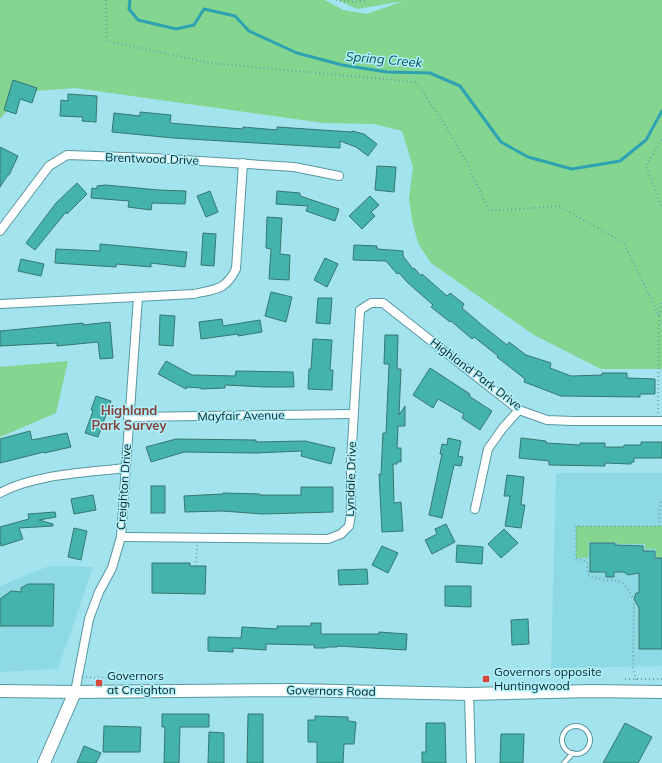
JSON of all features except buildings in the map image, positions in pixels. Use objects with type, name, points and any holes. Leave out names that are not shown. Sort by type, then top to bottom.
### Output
[{"type":"main road","name":"Governors Road","points":[[0,691],[75,692],[295,690],[469,694],[591,691],[662,692]]},
{"type":"main road","points":[[44,763],[75,692]]},
{"type":"street","name":"Brentwood Drive","points":[[0,231],[49,166],[67,155],[243,163],[294,167],[339,176]]},
{"type":"street","points":[[0,304],[194,294],[222,287],[230,280],[236,269],[243,163]]},
{"type":"street","name":"Creighton Drive","points":[[75,692],[89,619],[99,592],[112,568],[121,537],[128,417],[138,297]]},
{"type":"street","name":"Highland Park Drive","points":[[371,303],[383,303],[520,410],[547,420],[660,421]]},
{"type":"street","name":"Lyndale Drive","points":[[121,537],[328,539],[341,534],[349,526],[351,515],[353,414],[360,310],[371,303]]},
{"type":"street","points":[[474,509],[488,450],[502,429],[520,410]]},
{"type":"street","name":"Mayfair Avenue","points":[[128,417],[353,414]]},
{"type":"street","points":[[0,493],[11,487],[53,477],[125,468]]},
{"type":"street","points":[[469,694],[471,763]]},
{"type":"lane","points":[[580,726],[588,733],[590,744],[583,752],[577,754],[573,753],[567,750],[564,746],[563,736],[570,728],[580,726]]},
{"type":"lane","points":[[564,763],[573,753]]},
{"type":"path","points":[[106,0],[107,41],[210,63],[416,82],[442,120],[468,165],[489,211],[559,206],[624,242],[659,316]]},
{"type":"path","points":[[336,0],[355,2],[367,0]]},
{"type":"path","points":[[662,140],[646,166],[662,208]]},
{"type":"path","points":[[660,421],[659,316],[662,302]]},
{"type":"path","points":[[640,684],[636,679],[633,668],[634,599],[624,584],[618,581],[604,580],[588,574],[587,562],[576,558],[576,526],[659,526],[659,511],[662,499]]},
{"type":"path","points":[[196,566],[197,538]]},
{"type":"shaded area","points":[[556,473],[662,473],[662,666],[551,668]]},
{"type":"shaded area","points":[[49,566],[93,567],[58,669],[0,672],[0,586]]},
{"type":"green space","points":[[0,0],[325,0],[343,10],[367,14],[404,1],[357,9],[338,0],[662,0],[662,369],[601,369],[534,335],[431,263],[419,245],[413,225],[409,199],[413,167],[402,131],[374,124],[324,123],[75,88],[23,92],[0,119]]},
{"type":"green space","points":[[68,361],[56,413],[0,437],[0,367]]},
{"type":"green space","points":[[576,526],[662,526],[662,557],[656,557],[656,549],[645,549],[645,544],[589,542],[588,558],[576,558]]},
{"type":"waterway","name":"Spring Creek","points":[[130,0],[129,9],[138,20],[176,29],[194,25],[204,9],[235,16],[249,31],[297,53],[342,65],[387,72],[430,73],[460,86],[501,142],[528,157],[572,169],[620,161],[646,140],[662,111]]},
{"type":"place","name":"Governors opposite Huntingwood","points":[[486,679]]},
{"type":"place","name":"Governors at Creighton","points":[[99,683]]},
{"type":"district","name":"Highland Park Survey","points":[[129,418]]}]
